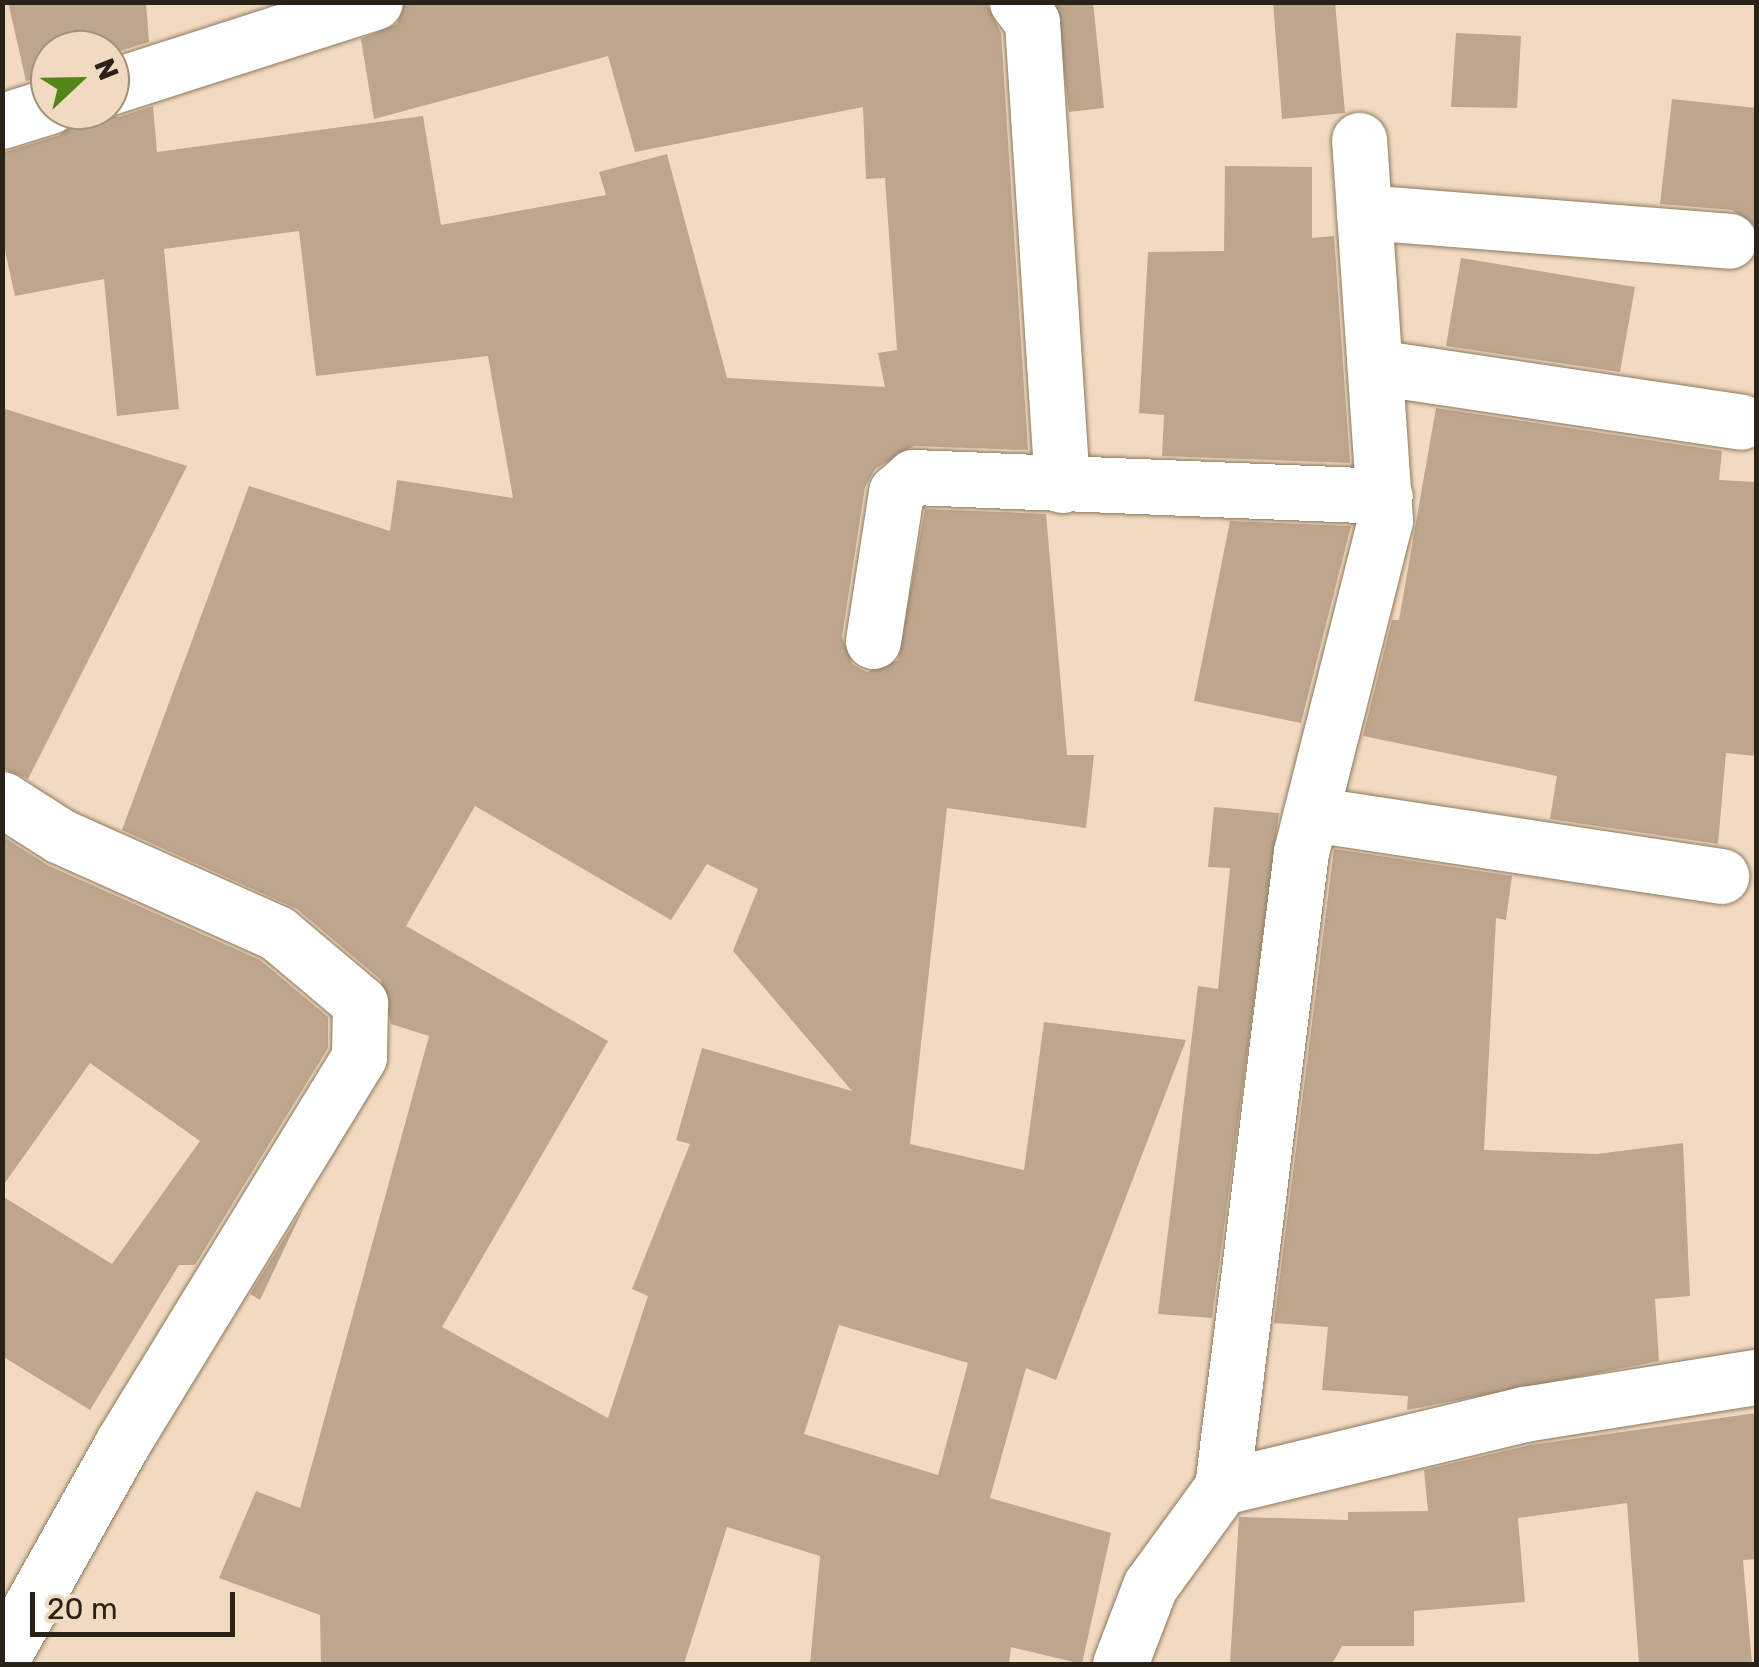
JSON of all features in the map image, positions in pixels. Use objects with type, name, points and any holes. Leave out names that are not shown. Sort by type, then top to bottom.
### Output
[{"type":"street","points":[[130,81],[375,2]]},
{"type":"street","points":[[1017,2],[1032,22],[1062,485]]},
{"type":"street","points":[[2,121],[30,112]]},
{"type":"street","points":[[1120,1664],[1150,1586],[1222,1488],[1312,814],[1376,563],[1385,496],[1359,140]]},
{"type":"street","points":[[1364,212],[1729,241]]},
{"type":"street","points":[[1375,367],[1741,422]]},
{"type":"street","points":[[874,641],[902,483],[913,477],[1385,496]]},
{"type":"street","points":[[2,799],[60,836],[277,933],[360,1004],[359,1057],[122,1444],[2,1658]]},
{"type":"street","points":[[1312,814],[1721,876]]},
{"type":"street","points":[[1222,1488],[1524,1414],[1756,1376]]},
{"type":"building","points":[[8,2],[146,2],[149,42],[130,48],[130,30],[30,30],[30,80],[26,81]]},
{"type":"building","points":[[405,2],[986,2],[1001,33],[1028,450],[914,446],[875,469],[865,487],[842,637],[853,665],[867,672],[898,660],[925,509],[1046,514],[1067,755],[1094,755],[1086,828],[947,808],[910,1144],[1024,1170],[1044,1022],[1186,1040],[1056,1380],[1026,1368],[990,1498],[1111,1533],[1082,1664],[1011,1647],[1009,1664],[810,1664],[820,1556],[727,1527],[684,1664],[321,1664],[320,1615],[219,1578],[256,1491],[300,1508],[429,1036],[391,1024],[381,980],[297,909],[122,830],[249,486],[390,531],[397,480],[513,498],[488,356],[316,376],[299,231],[164,249],[179,409],[117,416],[104,279],[15,296],[2,237],[2,153],[60,135],[64,130],[130,130],[130,113],[153,106],[157,152],[423,116],[441,225],[606,195],[599,172],[667,154],[727,378],[885,387],[878,353],[897,350],[885,178],[866,179],[863,107],[635,152],[608,56],[374,119],[361,39],[397,24]],"holes":[[[475,806],[671,920],[707,864],[758,889],[733,951],[852,1091],[702,1048],[676,1140],[690,1144],[632,1289],[648,1296],[608,1418],[442,1327],[608,1041],[406,926]],[[839,1325],[968,1363],[938,1475],[804,1434]]]},
{"type":"building","points":[[1056,2],[1093,2],[1104,108],[1069,112]]},
{"type":"building","points":[[1273,2],[1335,2],[1345,113],[1282,119]]},
{"type":"building","points":[[1456,33],[1521,36],[1517,108],[1451,107]]},
{"type":"building","points":[[1672,99],[1756,108],[1756,227],[1732,210],[1660,204]]},
{"type":"building","points":[[1225,166],[1312,167],[1312,238],[1334,236],[1350,463],[1162,456],[1164,415],[1139,413],[1148,252],[1224,251]]},
{"type":"building","points":[[1461,258],[1635,287],[1620,372],[1446,346]]},
{"type":"building","points":[[2,408],[187,466],[28,779],[2,768]]},
{"type":"building","points":[[1436,408],[1722,451],[1719,480],[1756,482],[1756,756],[1726,753],[1718,844],[1550,819],[1557,776],[1363,736],[1392,620],[1399,620]]},
{"type":"building","points":[[1230,521],[1351,526],[1301,723],[1194,701]]},
{"type":"building","points":[[1214,807],[1279,813],[1212,1318],[1158,1314],[1198,986],[1218,989],[1230,868],[1208,867]]},
{"type":"building","points":[[2,836],[47,865],[260,960],[328,1017],[328,1048],[195,1265],[179,1265],[90,1410],[2,1356],[2,1196],[112,1264],[200,1141],[90,1063],[2,1187]]},
{"type":"building","points":[[1334,849],[1512,876],[1506,920],[1496,918],[1484,1150],[1597,1154],[1683,1143],[1690,1296],[1655,1299],[1659,1361],[1407,1410],[1408,1396],[1322,1390],[1328,1327],[1274,1323]]},
{"type":"building","points":[[305,1205],[260,1300],[250,1294]]},
{"type":"building","points":[[1756,1413],[1756,1559],[1743,1560],[1752,1664],[1639,1664],[1627,1503],[1518,1518],[1525,1602],[1414,1611],[1414,1646],[1342,1646],[1332,1664],[1230,1664],[1239,1517],[1348,1520],[1348,1512],[1428,1511],[1424,1470],[1530,1445]]}]
